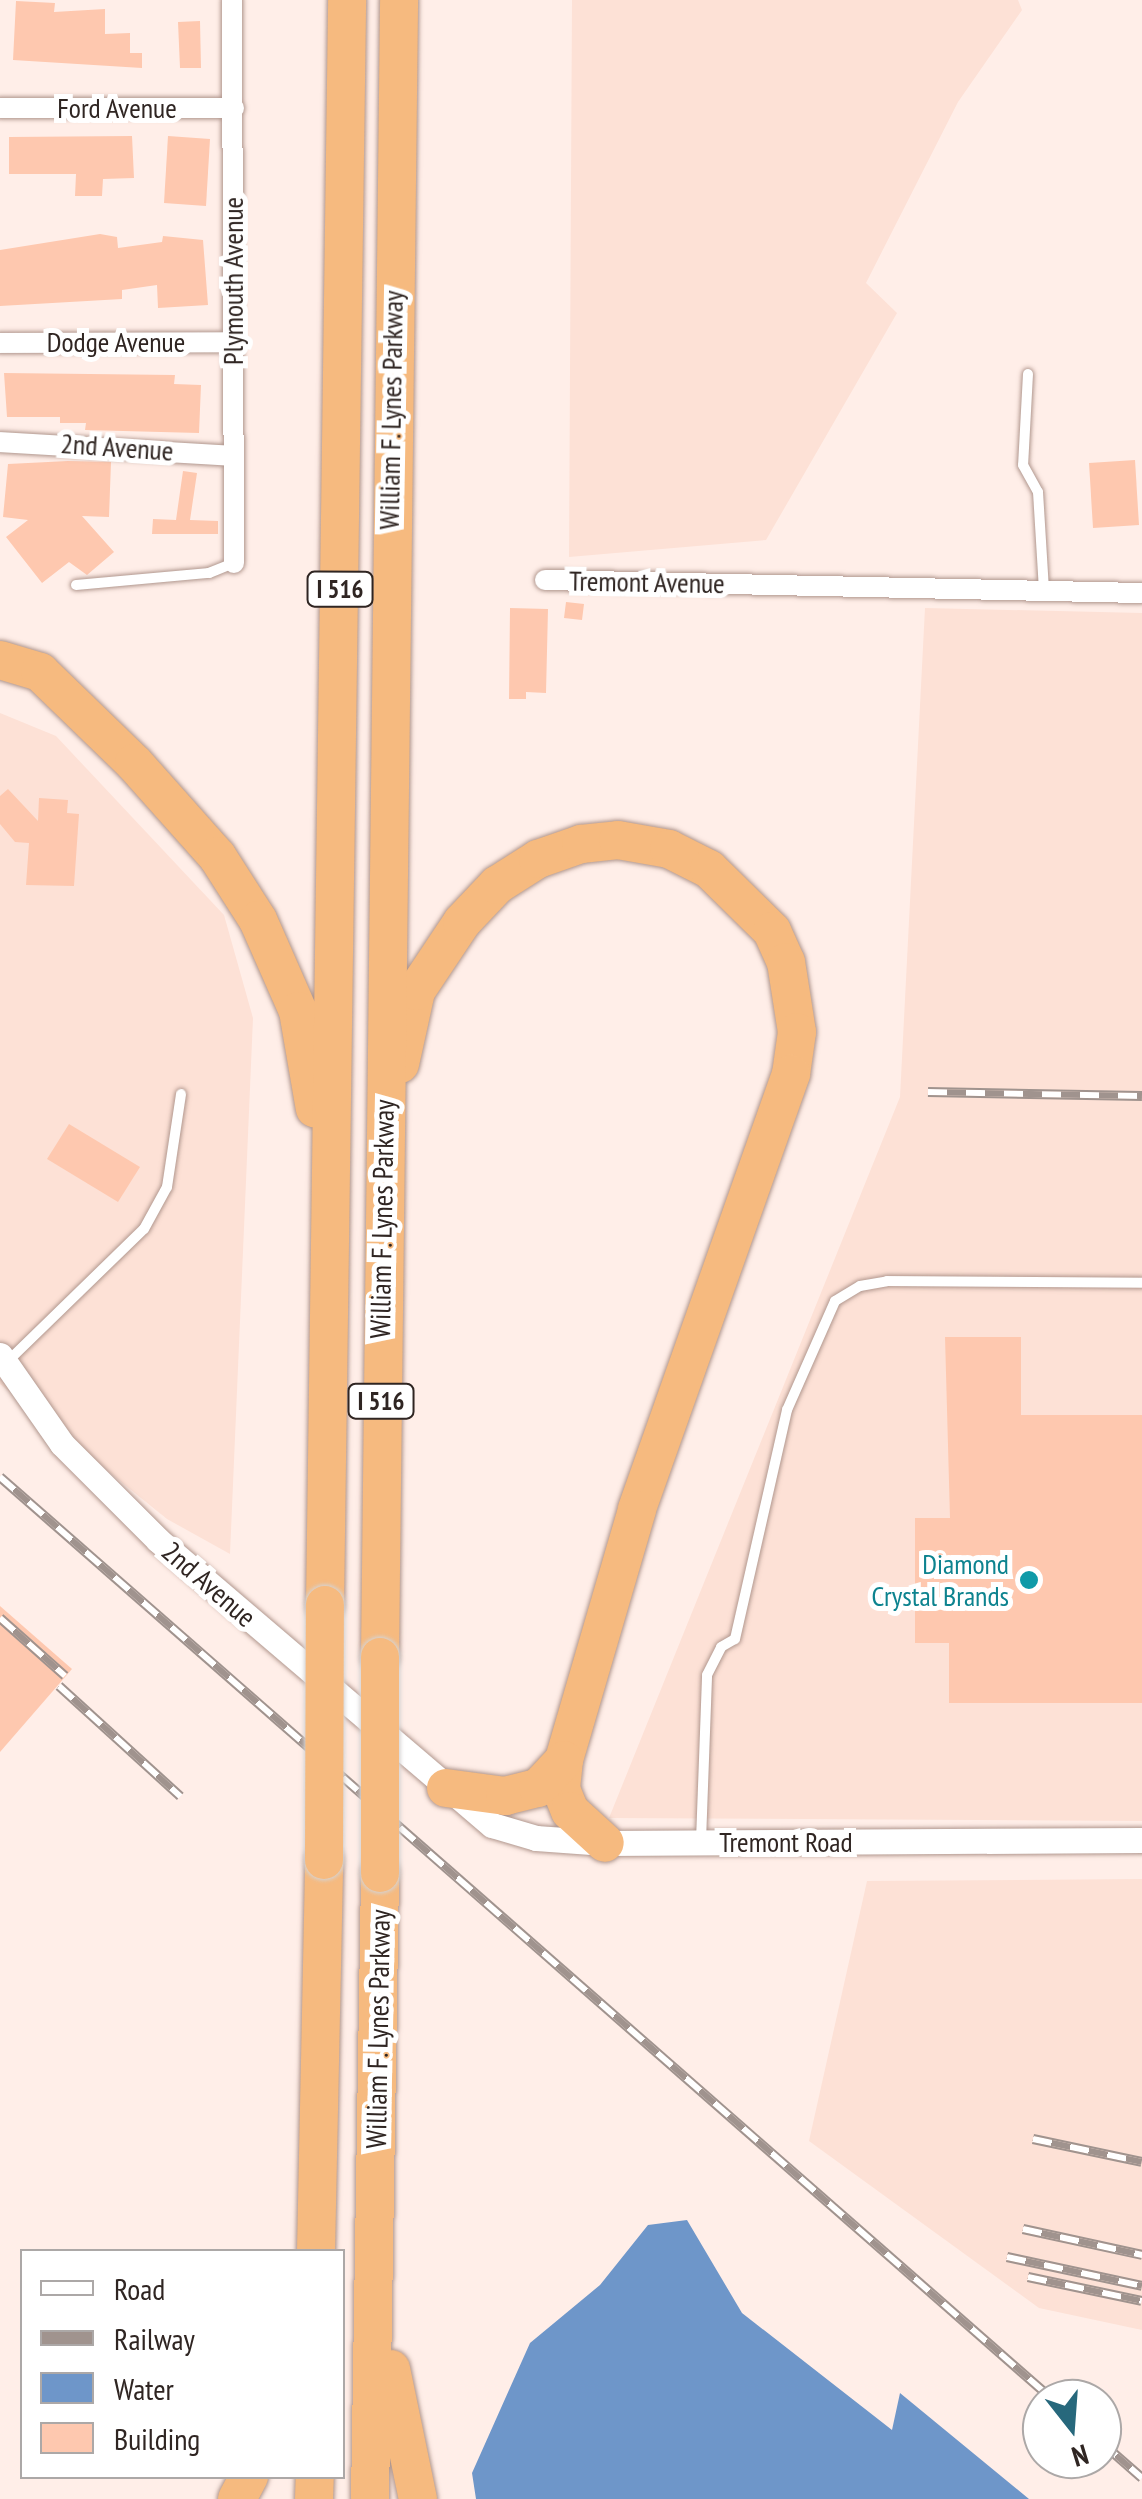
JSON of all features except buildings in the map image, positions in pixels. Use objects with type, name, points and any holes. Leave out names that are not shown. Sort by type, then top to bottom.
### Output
[{"type":"highway","name":"William F. Lynes Parkway","points":[[314,2240],[324,1860],[347,0]]},
{"type":"highway","name":"William F. Lynes Parkway","points":[[370,2499],[376,2248],[382,1145],[398,0]]},
{"type":"highway","points":[[0,631],[179,810],[258,920],[298,1012],[331,1177]]},
{"type":"highway","points":[[0,660],[40,672]]},
{"type":"highway","points":[[382,1145],[416,991],[462,922],[497,885],[538,860],[618,840],[669,848],[709,869],[772,931],[794,999],[790,1074],[637,1510],[564,1760],[562,1789],[570,1811],[604,1843]]},
{"type":"highway","points":[[446,1788],[505,1796],[538,1788],[564,1760]]},
{"type":"highway","points":[[376,2248],[398,2418],[418,2499]]},
{"type":"street","name":"Plymouth Avenue","points":[[232,0],[234,563]]},
{"type":"street","name":"Ford Avenue","points":[[0,108],[234,108]]},
{"type":"street","name":"Dodge Avenue","points":[[0,343],[233,342]]},
{"type":"street","name":"2nd Avenue","points":[[0,442],[234,456]]},
{"type":"street","name":"Tremont Avenue","points":[[544,580],[1142,594]]},
{"type":"street","name":"2nd Avenue","points":[[2,1359],[62,1444],[158,1540],[446,1788]]},
{"type":"street","name":"Tremont Road","points":[[446,1788],[492,1824],[536,1838],[604,1843],[1142,1840]]},
{"type":"lane","points":[[1028,374],[1023,465],[1038,492],[1044,590]]},
{"type":"lane","points":[[76,585],[208,573],[234,563]]},
{"type":"lane","points":[[2,1359],[144,1228],[167,1186],[181,1094]]},
{"type":"lane","points":[[701,1842],[707,1675],[722,1647],[735,1638],[787,1410],[835,1301],[860,1286],[887,1281],[1142,1283]]},
{"type":"shaded area","points":[[572,0],[1018,0],[1022,10],[958,102],[866,283],[897,313],[766,540],[569,557]]},
{"type":"shaded area","points":[[925,608],[1142,613],[1142,1821],[609,1818],[900,1097]]},
{"type":"shaded area","points":[[0,713],[56,736],[224,915],[253,1018],[230,1554],[167,1519],[0,1384]]},
{"type":"shaded area","points":[[1142,1879],[1142,2330],[1039,2308],[809,2141],[867,1881]]},
{"type":"water","points":[[687,2220],[742,2313],[892,2430],[900,2393],[1029,2499],[476,2499],[472,2473],[530,2343],[600,2285],[648,2225]]},
{"type":"railway","points":[[928,1092],[1142,1096]]},
{"type":"railway","points":[[0,1477],[1029,2379]]},
{"type":"railway","points":[[0,1618],[65,1676]]},
{"type":"railway","points":[[59,1686],[180,1796]]},
{"type":"railway","points":[[1033,2139],[1142,2162]]},
{"type":"railway","points":[[1023,2229],[1142,2255]]},
{"type":"railway","points":[[1007,2257],[1142,2286]]},
{"type":"railway","points":[[1028,2277],[1142,2301]]},
{"type":"railway","points":[[1122,2460],[1142,2478]]},
{"type":"place","name":"Diamond Crystal Brands","points":[[1029,1580]]}]
